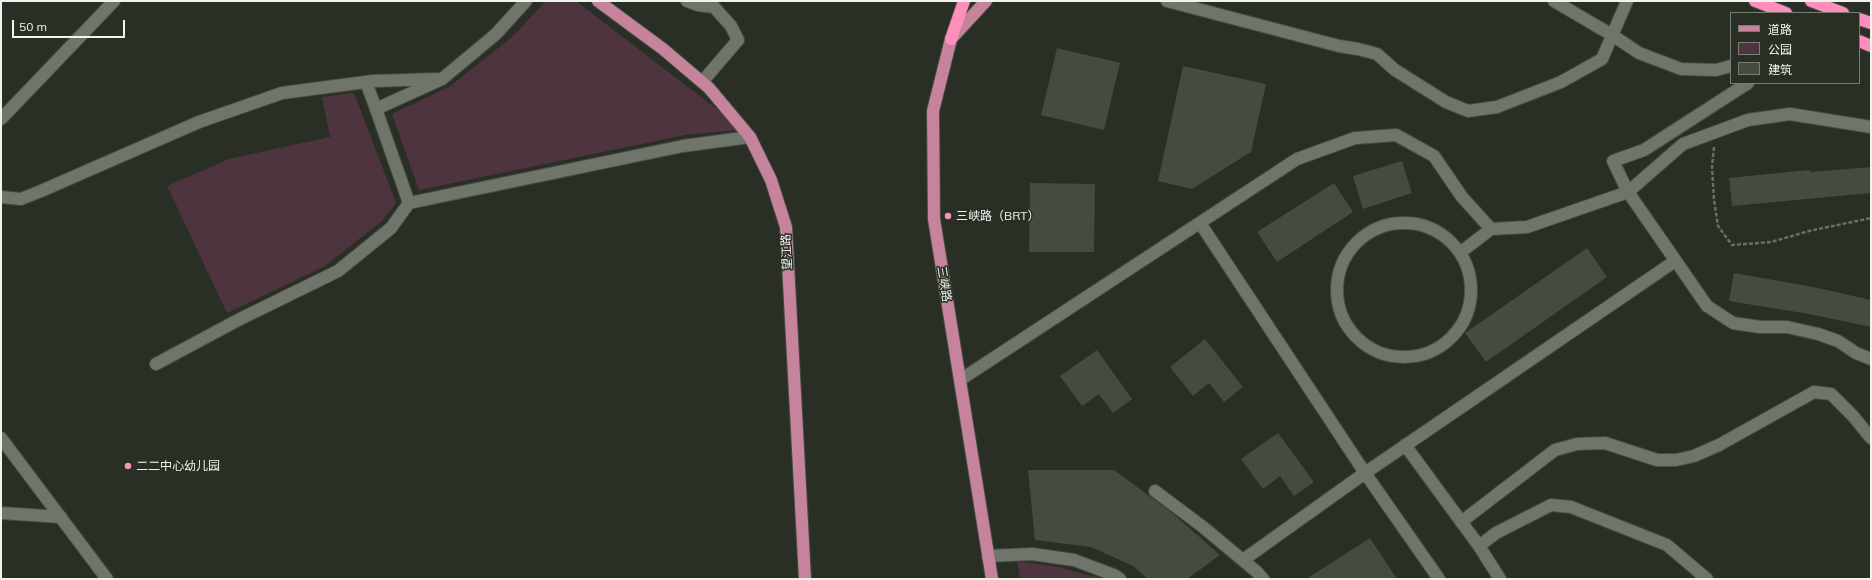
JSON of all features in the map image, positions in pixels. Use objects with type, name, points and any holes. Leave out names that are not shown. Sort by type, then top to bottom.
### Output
[{"type":"highway","points":[[952,38],[964,1]]},
{"type":"highway","points":[[1755,1],[1783,12]]},
{"type":"highway","points":[[1811,1],[1840,12]]},
{"type":"highway","points":[[1860,19],[1871,24]]},
{"type":"highway","points":[[1860,41],[1871,46]]},
{"type":"main road","name":"望江路","points":[[598,1],[663,49],[709,88],[750,137],[771,180],[786,227],[805,579]]},
{"type":"main road","name":"三峡路","points":[[986,1],[952,38],[933,110],[934,219],[992,579]]},
{"type":"street","points":[[1,119],[114,1]]},
{"type":"street","points":[[376,109],[442,79],[496,34],[526,1]]},
{"type":"street","points":[[687,1],[698,5],[714,7],[731,26],[738,40],[702,82]]},
{"type":"street","points":[[1167,1],[1339,46],[1377,54],[1395,70],[1446,102],[1468,111],[1497,107],[1561,82],[1602,59],[1627,1]]},
{"type":"street","points":[[1554,1],[1612,35],[1639,53],[1681,69],[1716,70],[1730,66]]},
{"type":"street","points":[[1,197],[21,199],[199,122],[282,93],[366,82],[442,79]]},
{"type":"street","points":[[366,82],[409,203]]},
{"type":"street","points":[[1746,84],[1644,150],[1613,161],[1628,192],[1707,306],[1733,323],[1760,327],[1787,327],[1818,334],[1838,341],[1856,353],[1871,360]]},
{"type":"street","points":[[1461,252],[1491,229],[1527,227],[1628,192],[1683,144],[1748,120],[1790,114],[1871,128]]},
{"type":"street","points":[[960,380],[1297,159],[1355,138],[1396,135],[1434,156],[1462,197],[1491,229]]},
{"type":"street","points":[[156,364],[238,320],[338,271],[391,228],[409,203],[683,146],[750,137]]},
{"type":"street","points":[[1401,222],[1424,225],[1445,235],[1461,252],[1470,272],[1472,293],[1468,314],[1457,332],[1441,347],[1421,355],[1400,357],[1386,354],[1360,342],[1346,326],[1338,304],[1337,280],[1344,258],[1358,240],[1378,227],[1401,222]]},
{"type":"street","points":[[1200,223],[1433,577]]},
{"type":"street","points":[[1242,560],[1405,445],[1675,261]]},
{"type":"street","points":[[1461,522],[1555,450],[1577,444],[1605,443],[1657,460],[1676,460],[1694,456],[1719,445],[1814,392],[1831,394],[1853,416],[1871,438]]},
{"type":"street","points":[[1,438],[107,579]]},
{"type":"street","points":[[1405,445],[1479,546],[1500,579]]},
{"type":"street","points":[[1155,491],[1242,560],[1263,579]]},
{"type":"street","points":[[1479,546],[1496,533],[1550,505],[1571,507],[1667,545],[1707,579]]},
{"type":"street","points":[[1,513],[61,517]]},
{"type":"street","points":[[988,556],[1032,554],[1074,560],[1114,575],[1120,579]]},
{"type":"path","points":[[1716,132],[1712,167],[1714,200],[1718,226],[1732,245],[1771,242],[1817,229],[1871,218]]},
{"type":"green space","points":[[546,1],[576,1],[736,124],[737,130],[685,135],[419,190],[392,114],[449,87],[511,38]]},
{"type":"green space","points":[[354,93],[396,203],[382,221],[325,266],[227,313],[167,186],[229,159],[330,137],[322,97]]},
{"type":"green space","points":[[1017,561],[1058,567],[1104,579],[1020,579]]},
{"type":"building","points":[[1057,48],[1120,63],[1104,130],[1041,115]]},
{"type":"building","points":[[1183,66],[1266,84],[1251,152],[1192,189],[1158,181]]},
{"type":"building","points":[[1402,161],[1412,193],[1363,209],[1353,176]]},
{"type":"building","points":[[1871,167],[1871,193],[1732,206],[1729,178],[1809,170],[1810,172]]},
{"type":"building","points":[[1030,183],[1095,184],[1094,252],[1029,252]]},
{"type":"building","points":[[1334,183],[1353,212],[1277,262],[1257,232]]},
{"type":"building","points":[[1587,248],[1607,277],[1486,362],[1465,333]]},
{"type":"building","points":[[1734,273],[1813,287],[1871,300],[1871,327],[1809,314],[1729,301]]},
{"type":"building","points":[[1205,339],[1243,387],[1224,402],[1209,383],[1193,396],[1170,367]]},
{"type":"building","points":[[1097,350],[1132,399],[1113,413],[1099,394],[1082,406],[1060,376]]},
{"type":"building","points":[[1278,433],[1314,482],[1294,496],[1280,476],[1263,489],[1241,459]]},
{"type":"building","points":[[1028,470],[1114,470],[1171,512],[1220,555],[1187,579],[1148,579],[1133,566],[1091,547],[1035,540]]},
{"type":"building","points":[[1370,538],[1397,579],[1306,579]]},
{"type":"place","name":"三峡路（BRT）","points":[[948,216]]},
{"type":"place","name":"二二中心幼儿园","points":[[128,466]]}]
